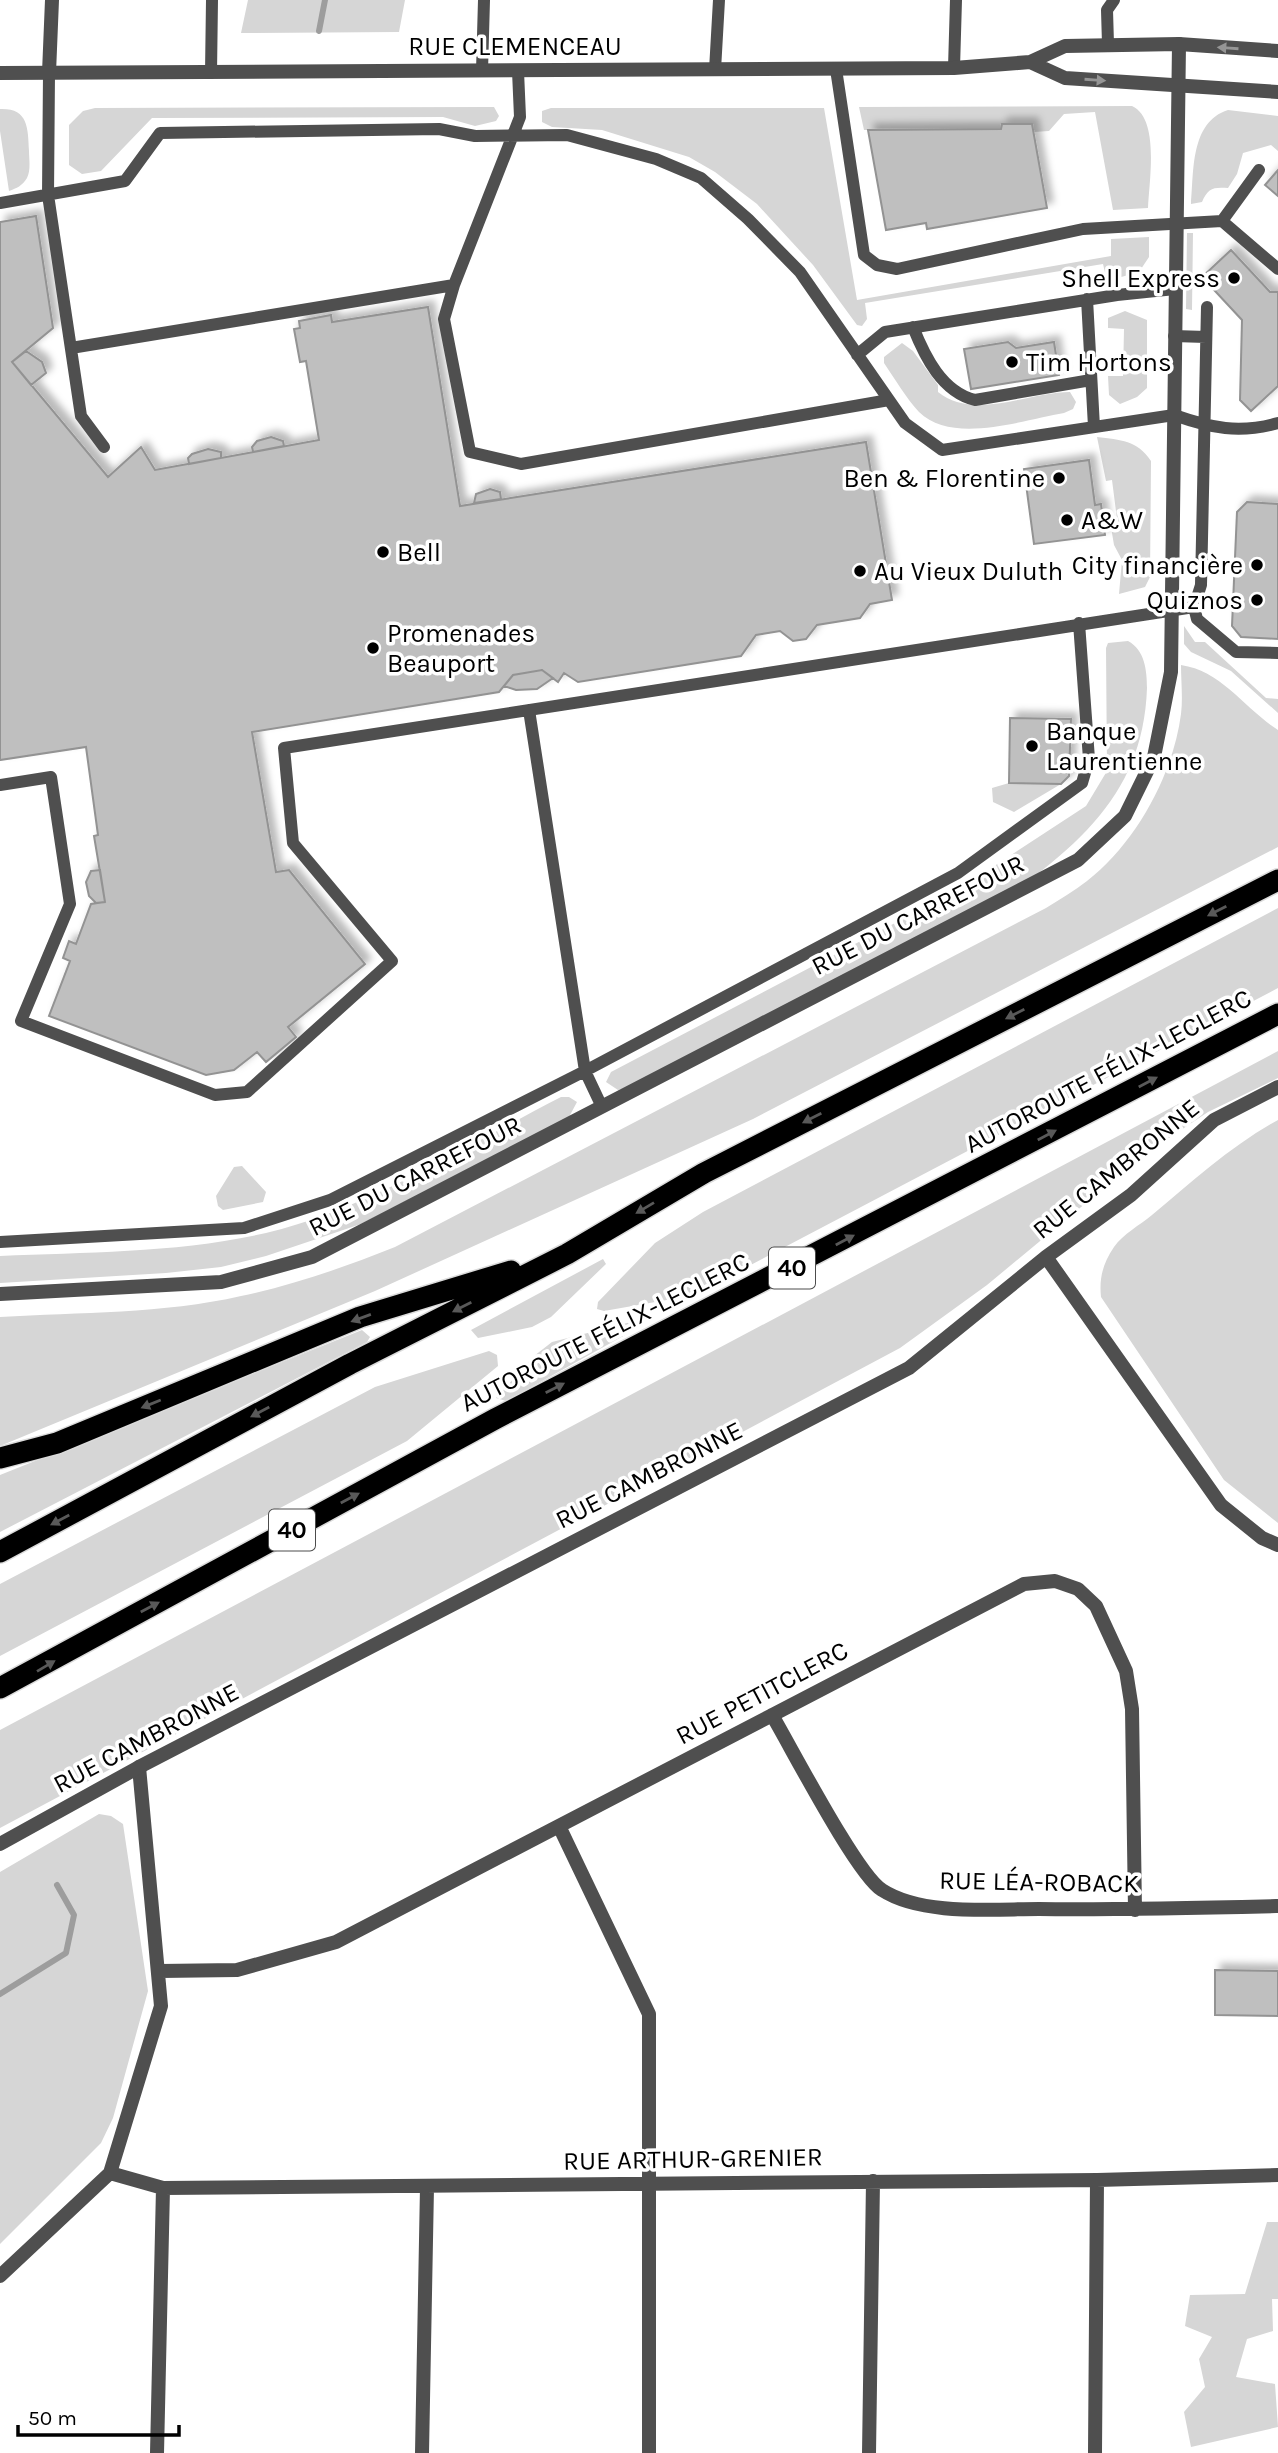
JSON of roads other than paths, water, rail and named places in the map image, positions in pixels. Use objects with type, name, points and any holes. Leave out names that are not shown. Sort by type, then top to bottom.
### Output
[{"type":"highway","points":[[0,1552],[351,1364],[566,1254],[704,1173],[1278,880]]},
{"type":"highway","name":"AUTOROUTE FÉLIX-LECLERC","points":[[0,1688],[495,1419],[1278,1014]]},
{"type":"highway","points":[[0,1458],[57,1443],[360,1318],[566,1254]]},
{"type":"street","points":[[49,73],[52,0]]},
{"type":"street","name":"RUE CLEMENCEAU","points":[[0,74],[954,68],[1030,62],[1065,46],[1179,44],[1278,51]]},
{"type":"street","name":"RUE DU CARREFOUR","points":[[0,1294],[221,1282],[312,1257],[1078,860],[1125,816],[1154,757],[1171,672],[1179,44]]},
{"type":"street","name":"RUE CLEMENCEAU","points":[[1030,62],[1065,78],[1278,92]]},
{"type":"street","name":"RUE CAMBRONNE","points":[[0,1844],[139,1767],[909,1368],[1046,1257],[1131,1195],[1214,1120],[1278,1087]]},
{"type":"street","points":[[1046,1257],[1221,1505],[1262,1538],[1278,1545]]},
{"type":"street","name":"RUE PETITCLERC","points":[[160,1971],[237,1970],[336,1942],[1024,1584],[1055,1581],[1078,1589],[1096,1606],[1126,1671],[1132,1709],[1135,1910]]},
{"type":"street","name":"RUE LÉA-ROBACK","points":[[772,1715],[860,1864],[881,1890],[909,1901],[942,1908],[1135,1910],[1278,1906]]},
{"type":"street","points":[[0,2276],[110,2173],[162,2006],[139,1767]]},
{"type":"street","points":[[559,1826],[649,2014],[649,2453]]},
{"type":"street","name":"RUE ARTHUR-GRENIER","points":[[110,2173],[163,2188],[1097,2180],[1278,2175]]},
{"type":"street","points":[[1095,2453],[1097,2180]]},
{"type":"street","points":[[869,2453],[873,2181]]},
{"type":"street","points":[[422,2453],[427,2187]]},
{"type":"street","points":[[157,2453],[163,2188]]},
{"type":"lane","points":[[211,73],[212,0]]},
{"type":"lane","points":[[482,71],[484,0]]},
{"type":"lane","points":[[715,69],[719,0]]},
{"type":"lane","points":[[954,68],[956,0]]},
{"type":"lane","points":[[1107,3],[1108,44]]},
{"type":"lane","points":[[836,69],[864,256],[877,265],[897,269],[1083,229],[1222,221],[1277,267]]},
{"type":"lane","points":[[518,71],[520,117],[454,285],[444,319],[470,452],[520,464],[889,400]]},
{"type":"lane","points":[[49,73],[48,195],[81,416],[104,447]]},
{"type":"lane","points":[[0,203],[125,181],[160,132],[439,129],[475,136],[567,135],[656,159],[701,178],[748,219],[800,272],[905,423],[942,450],[1174,415],[1205,426],[1251,431],[1278,423]]},
{"type":"lane","points":[[1222,221],[1259,170]]},
{"type":"lane","points":[[71,348],[454,285]]},
{"type":"lane","points":[[857,355],[885,332],[1087,299],[1175,289]]},
{"type":"lane","points":[[1087,299],[1094,427]]},
{"type":"lane","points":[[1207,307],[1201,585],[1194,607],[1197,619],[1236,652],[1278,653]]},
{"type":"lane","points":[[913,327],[922,350],[949,389],[963,397],[975,400],[1091,380]]},
{"type":"lane","points":[[1174,336],[1206,337]]},
{"type":"lane","points":[[0,785],[51,777],[70,904],[21,1021],[215,1095],[247,1092],[392,961],[293,843],[284,748],[1194,607]]},
{"type":"lane","points":[[0,1242],[244,1228],[330,1200],[586,1071],[958,873],[1082,783],[1089,758],[1079,623]]},
{"type":"lane","points":[[528,710],[586,1071],[602,1107]]},
{"type":"waterway","points":[[319,31],[325,0]]},
{"type":"waterway","points":[[0,1994],[66,1953],[74,1915],[57,1885]]},
{"type":"place","name":"Shell Express","points":[[1234,278]]},
{"type":"place","name":"Tim Hortons","points":[[1012,362]]},
{"type":"place","name":"Ben & Florentine","points":[[1059,478]]},
{"type":"place","name":"A&W","points":[[1067,520]]},
{"type":"place","name":"Bell","points":[[383,552]]},
{"type":"place","name":"City financière","points":[[1257,565]]},
{"type":"place","name":"Au Vieux Duluth","points":[[860,571]]},
{"type":"place","name":"Quiznos","points":[[1257,600]]},
{"type":"place","name":"Promenades Beauport","points":[[373,648]]},
{"type":"place","name":"Banque Laurentienne","points":[[1032,746]]}]
